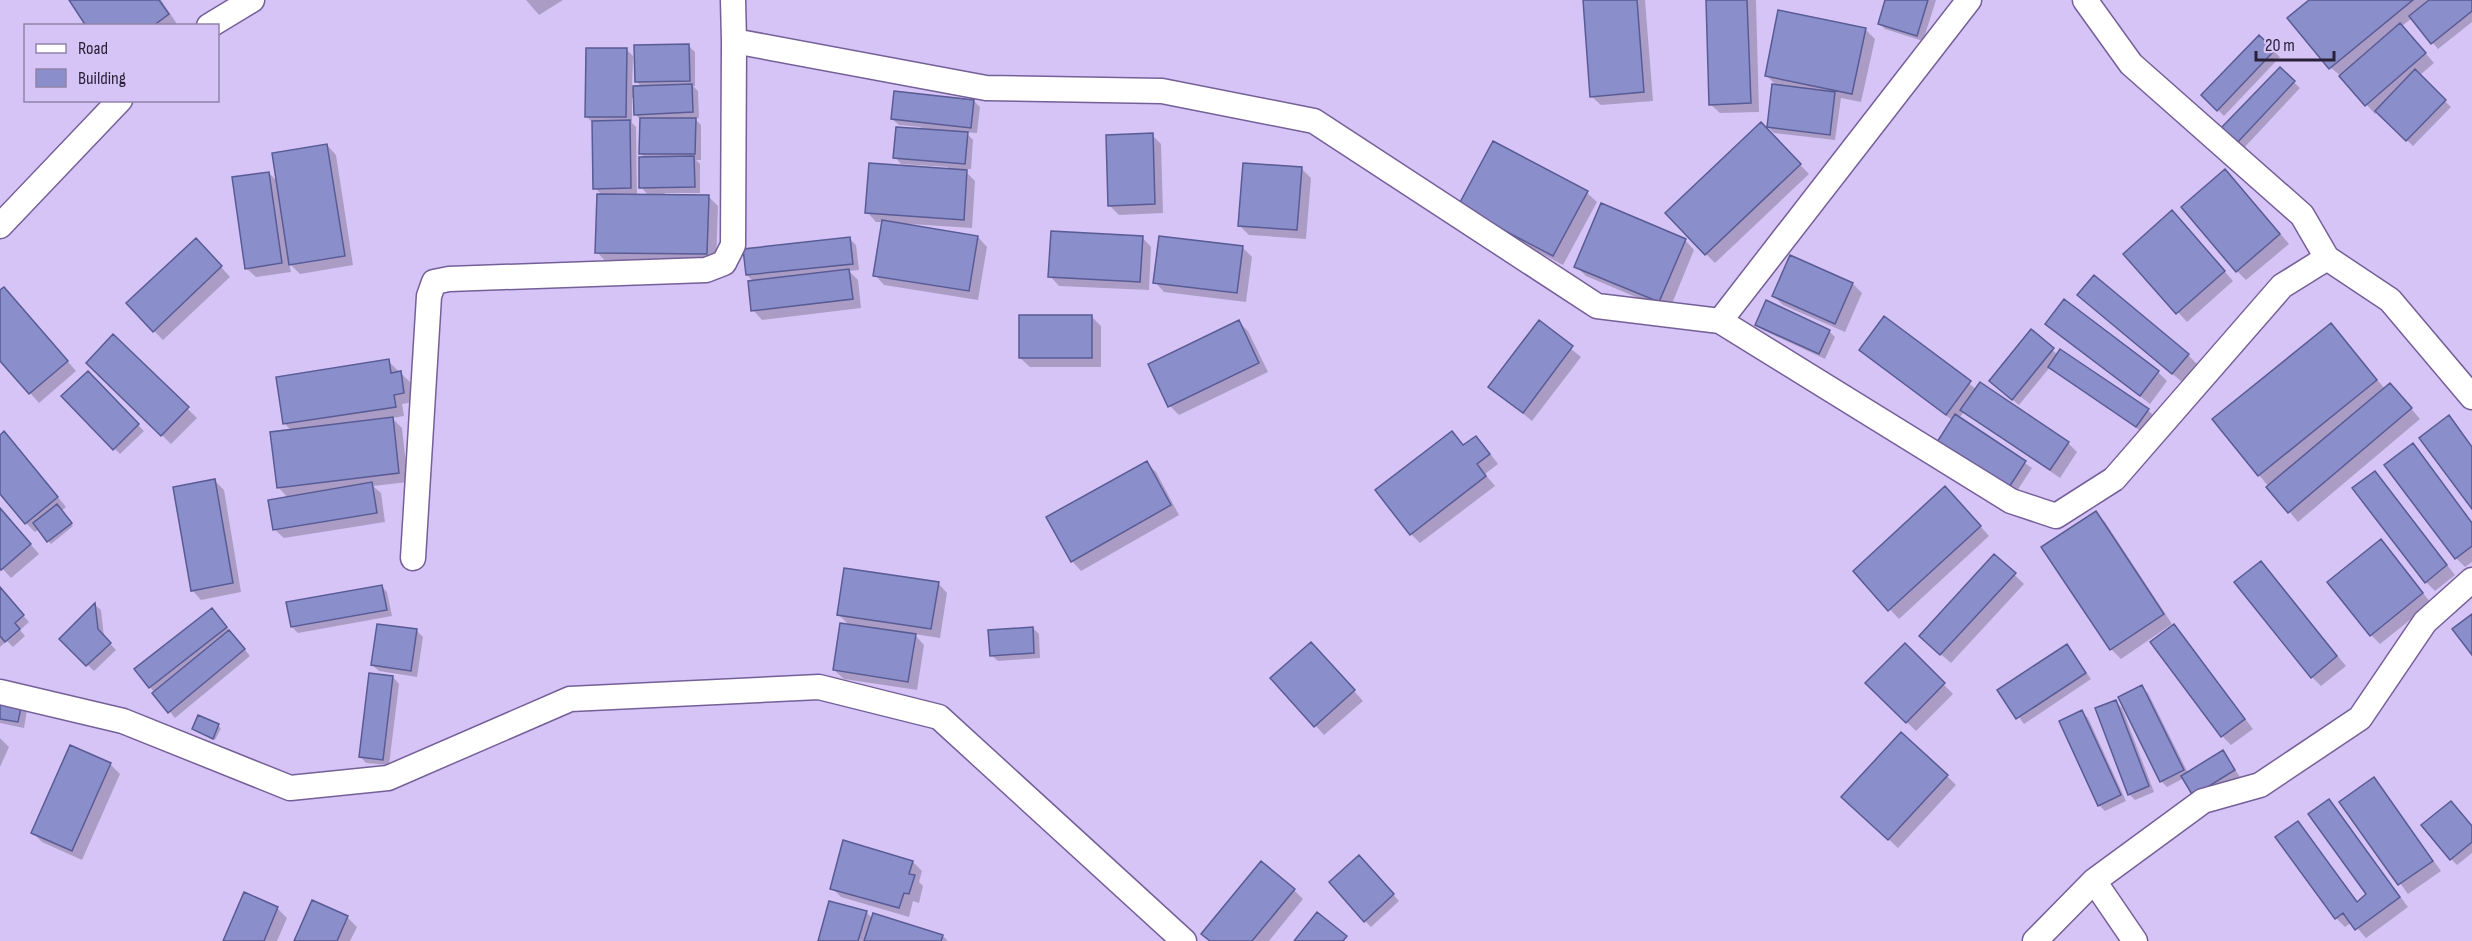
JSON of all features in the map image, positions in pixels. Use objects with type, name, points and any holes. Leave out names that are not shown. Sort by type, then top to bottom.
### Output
[{"type":"street","points":[[212,24],[252,0]]},
{"type":"street","points":[[413,558],[429,296],[434,282],[449,279],[706,270],[724,263],[733,245],[733,0]]},
{"type":"street","points":[[1720,321],[1969,0]]},
{"type":"street","points":[[2085,0],[2131,64],[2302,215],[2327,258],[2390,300],[2472,397]]},
{"type":"street","points":[[734,41],[986,88],[1162,91],[1314,121],[1596,306],[1720,321],[2011,501],[2056,516],[2114,479],[2282,286],[2327,258]]},
{"type":"street","points":[[0,226],[118,102]]},
{"type":"street","points":[[2035,941],[2094,881],[2203,801],[2260,785],[2360,718],[2424,622],[2472,580]]},
{"type":"street","points":[[0,692],[123,721],[290,789],[388,778],[570,699],[819,687],[939,717],[1184,941]]},
{"type":"street","points":[[2094,881],[2135,941]]},
{"type":"building","points":[[69,0],[159,0],[169,14],[156,24],[85,24]]},
{"type":"building","points":[[1583,0],[1637,0],[1644,92],[1590,97]]},
{"type":"building","points":[[1706,0],[1747,0],[1751,103],[1709,105]]},
{"type":"building","points":[[1885,0],[1928,0],[1917,36],[1878,24]]},
{"type":"building","points":[[2309,0],[2413,0],[2329,69],[2287,18]]},
{"type":"building","points":[[2429,0],[2472,0],[2472,11],[2431,44],[2409,16]]},
{"type":"building","points":[[1778,10],[1866,28],[1852,94],[1765,76]]},
{"type":"building","points":[[2400,23],[2426,53],[2365,106],[2339,76]]},
{"type":"building","points":[[2259,35],[2275,50],[2217,111],[2201,95]]},
{"type":"building","points":[[689,44],[690,81],[635,82],[634,45]]},
{"type":"building","points":[[586,48],[627,48],[626,117],[585,117]]},
{"type":"building","points":[[2280,67],[2295,81],[2237,143],[2221,128]]},
{"type":"building","points":[[2415,69],[2446,100],[2406,141],[2375,111]]},
{"type":"building","points":[[692,84],[693,112],[634,115],[633,86]]},
{"type":"building","points":[[1772,84],[1835,92],[1830,135],[1767,127]]},
{"type":"building","points":[[894,91],[974,100],[971,128],[891,119]]},
{"type":"building","points":[[640,118],[696,118],[695,154],[639,154]]},
{"type":"building","points":[[630,120],[631,188],[593,189],[592,121]]},
{"type":"building","points":[[1761,122],[1801,164],[1705,255],[1665,213]]},
{"type":"building","points":[[896,127],[968,132],[965,164],[893,158]]},
{"type":"building","points":[[1153,133],[1155,204],[1108,206],[1106,135]]},
{"type":"building","points":[[1493,141],[1588,191],[1553,256],[1458,206]]},
{"type":"building","points":[[327,144],[345,256],[289,265],[272,153]]},
{"type":"building","points":[[694,156],[695,187],[639,188],[639,157]]},
{"type":"building","points":[[869,163],[967,170],[964,220],[865,213]]},
{"type":"building","points":[[1243,163],[1302,167],[1297,230],[1238,226]]},
{"type":"building","points":[[2225,169],[2280,234],[2236,272],[2181,207]]},
{"type":"building","points":[[269,172],[282,263],[245,269],[232,177]]},
{"type":"building","points":[[597,194],[709,195],[707,254],[595,253]]},
{"type":"building","points":[[1601,203],[1686,239],[1659,302],[1574,267]]},
{"type":"building","points":[[2172,210],[2225,271],[2176,314],[2123,254]]},
{"type":"building","points":[[882,220],[978,236],[969,291],[873,276]]},
{"type":"building","points":[[1051,231],[1143,236],[1140,282],[1048,277]]},
{"type":"building","points":[[1159,236],[1243,246],[1237,293],[1153,283]]},
{"type":"building","points":[[850,237],[853,264],[746,275],[743,249]]},
{"type":"building","points":[[196,238],[222,266],[153,332],[126,303]]},
{"type":"building","points":[[1790,255],[1853,283],[1835,324],[1772,296]]},
{"type":"building","points":[[849,269],[853,299],[751,311],[748,281]]},
{"type":"building","points":[[2094,275],[2189,354],[2172,374],[2077,295]]},
{"type":"building","points":[[4,287],[68,361],[29,394],[0,361],[0,290]]},
{"type":"building","points":[[2064,299],[2159,371],[2140,396],[2045,324]]},
{"type":"building","points":[[1766,300],[1830,330],[1819,354],[1755,325]]},
{"type":"building","points":[[1019,315],[1092,315],[1092,358],[1019,358]]},
{"type":"building","points":[[1884,316],[1971,381],[1946,415],[1859,350]]},
{"type":"building","points":[[1239,320],[1259,363],[1168,407],[1148,364]]},
{"type":"building","points":[[1539,320],[1573,346],[1523,413],[1488,387]]},
{"type":"building","points":[[2331,323],[2377,380],[2258,476],[2212,419]]},
{"type":"building","points":[[2031,329],[2054,348],[2012,400],[1989,381]]},
{"type":"building","points":[[113,334],[189,407],[161,436],[86,363]]},
{"type":"building","points":[[2060,349],[2149,409],[2136,427],[2048,367]]},
{"type":"building","points":[[389,359],[391,373],[401,371],[404,393],[394,395],[396,407],[283,424],[276,377]]},
{"type":"building","points":[[88,371],[139,424],[113,450],[61,396]]},
{"type":"building","points":[[1980,382],[2069,442],[2050,470],[1960,410]]},
{"type":"building","points":[[2390,383],[2412,408],[2288,513],[2266,487]]},
{"type":"building","points":[[1955,414],[2026,461],[2008,489],[1937,442]]},
{"type":"building","points":[[2449,415],[2472,447],[2472,509],[2419,438]]},
{"type":"building","points":[[393,417],[399,473],[277,488],[270,432]]},
{"type":"building","points":[[4,431],[58,497],[25,524],[0,494],[0,435]]},
{"type":"building","points":[[1452,431],[1463,445],[1476,436],[1490,454],[1477,464],[1486,476],[1410,535],[1375,490]]},
{"type":"building","points":[[2413,443],[2472,523],[2472,546],[2455,559],[2384,465]]},
{"type":"building","points":[[1147,461],[1171,505],[1071,562],[1046,517]]},
{"type":"building","points":[[2375,471],[2447,565],[2425,583],[2352,488]]},
{"type":"building","points":[[215,479],[233,583],[191,591],[173,487]]},
{"type":"building","points":[[372,482],[377,513],[273,530],[268,500]]},
{"type":"building","points":[[1945,486],[1981,526],[1888,611],[1853,571]]},
{"type":"building","points":[[57,504],[72,523],[47,542],[33,523]]},
{"type":"building","points":[[0,508],[31,544],[1,570],[0,568]]},
{"type":"building","points":[[2096,511],[2164,614],[2110,650],[2041,547]]},
{"type":"building","points":[[2381,539],[2423,593],[2370,636],[2327,582]]},
{"type":"building","points":[[1994,554],[2016,573],[1940,655],[1919,636]]},
{"type":"building","points":[[2261,561],[2337,656],[2311,678],[2234,582]]},
{"type":"building","points":[[844,568],[939,582],[931,629],[837,615]]},
{"type":"building","points":[[382,585],[387,610],[291,627],[286,602]]},
{"type":"building","points":[[0,587],[24,615],[15,623],[20,629],[5,642],[0,636]]},
{"type":"building","points":[[95,603],[98,629],[111,643],[86,666],[59,639]]},
{"type":"building","points":[[212,608],[227,627],[149,688],[134,669]]},
{"type":"building","points":[[2472,614],[2472,655],[2452,629]]},
{"type":"building","points":[[840,623],[916,634],[908,682],[833,670]]},
{"type":"building","points":[[377,624],[417,629],[411,671],[371,665]]},
{"type":"building","points":[[2174,624],[2245,719],[2221,737],[2150,642]]},
{"type":"building","points":[[1033,627],[1034,653],[990,656],[988,630]]},
{"type":"building","points":[[229,630],[245,649],[168,713],[152,693]]},
{"type":"building","points":[[1311,642],[1355,690],[1314,727],[1270,678]]},
{"type":"building","points":[[1905,643],[1945,683],[1906,723],[1865,683]]},
{"type":"building","points":[[2067,644],[2086,673],[2016,719],[1997,690]]},
{"type":"building","points":[[369,673],[393,676],[383,760],[359,757]]},
{"type":"building","points":[[2142,685],[2184,770],[2160,782],[2118,697]]},
{"type":"building","points":[[0,699],[22,703],[18,722],[0,719]]},
{"type":"building","points":[[2116,700],[2149,786],[2128,795],[2095,708]]},
{"type":"building","points":[[2082,710],[2121,795],[2098,806],[2059,721]]},
{"type":"building","points":[[198,715],[219,724],[213,739],[192,729]]},
{"type":"building","points":[[1901,732],[1948,775],[1888,840],[1841,797]]},
{"type":"building","points":[[70,745],[111,763],[72,851],[31,833]]},
{"type":"building","points":[[2223,750],[2235,770],[2193,796],[2181,776]]},
{"type":"building","points":[[2374,777],[2433,861],[2398,885],[2339,802]]},
{"type":"building","points":[[2329,799],[2400,897],[2355,930],[2343,913],[2335,919],[2275,837],[2298,821],[2357,902],[2366,894],[2308,814]]},
{"type":"building","points":[[2451,801],[2472,826],[2472,842],[2450,860],[2421,825]]},
{"type":"building","points":[[843,840],[913,861],[909,874],[915,875],[909,894],[904,893],[899,908],[830,889]]},
{"type":"building","points":[[1359,855],[1394,894],[1364,922],[1329,882]]},
{"type":"building","points":[[1261,861],[1295,889],[1252,941],[1210,941],[1201,934]]},
{"type":"building","points":[[244,892],[278,907],[264,941],[223,941]]},
{"type":"building","points":[[312,900],[348,916],[337,941],[294,941]]},
{"type":"building","points":[[829,901],[867,911],[858,941],[818,941]]},
{"type":"building","points":[[1317,912],[1347,936],[1343,941],[1294,941]]},
{"type":"building","points":[[873,913],[943,935],[941,941],[864,941]]}]
